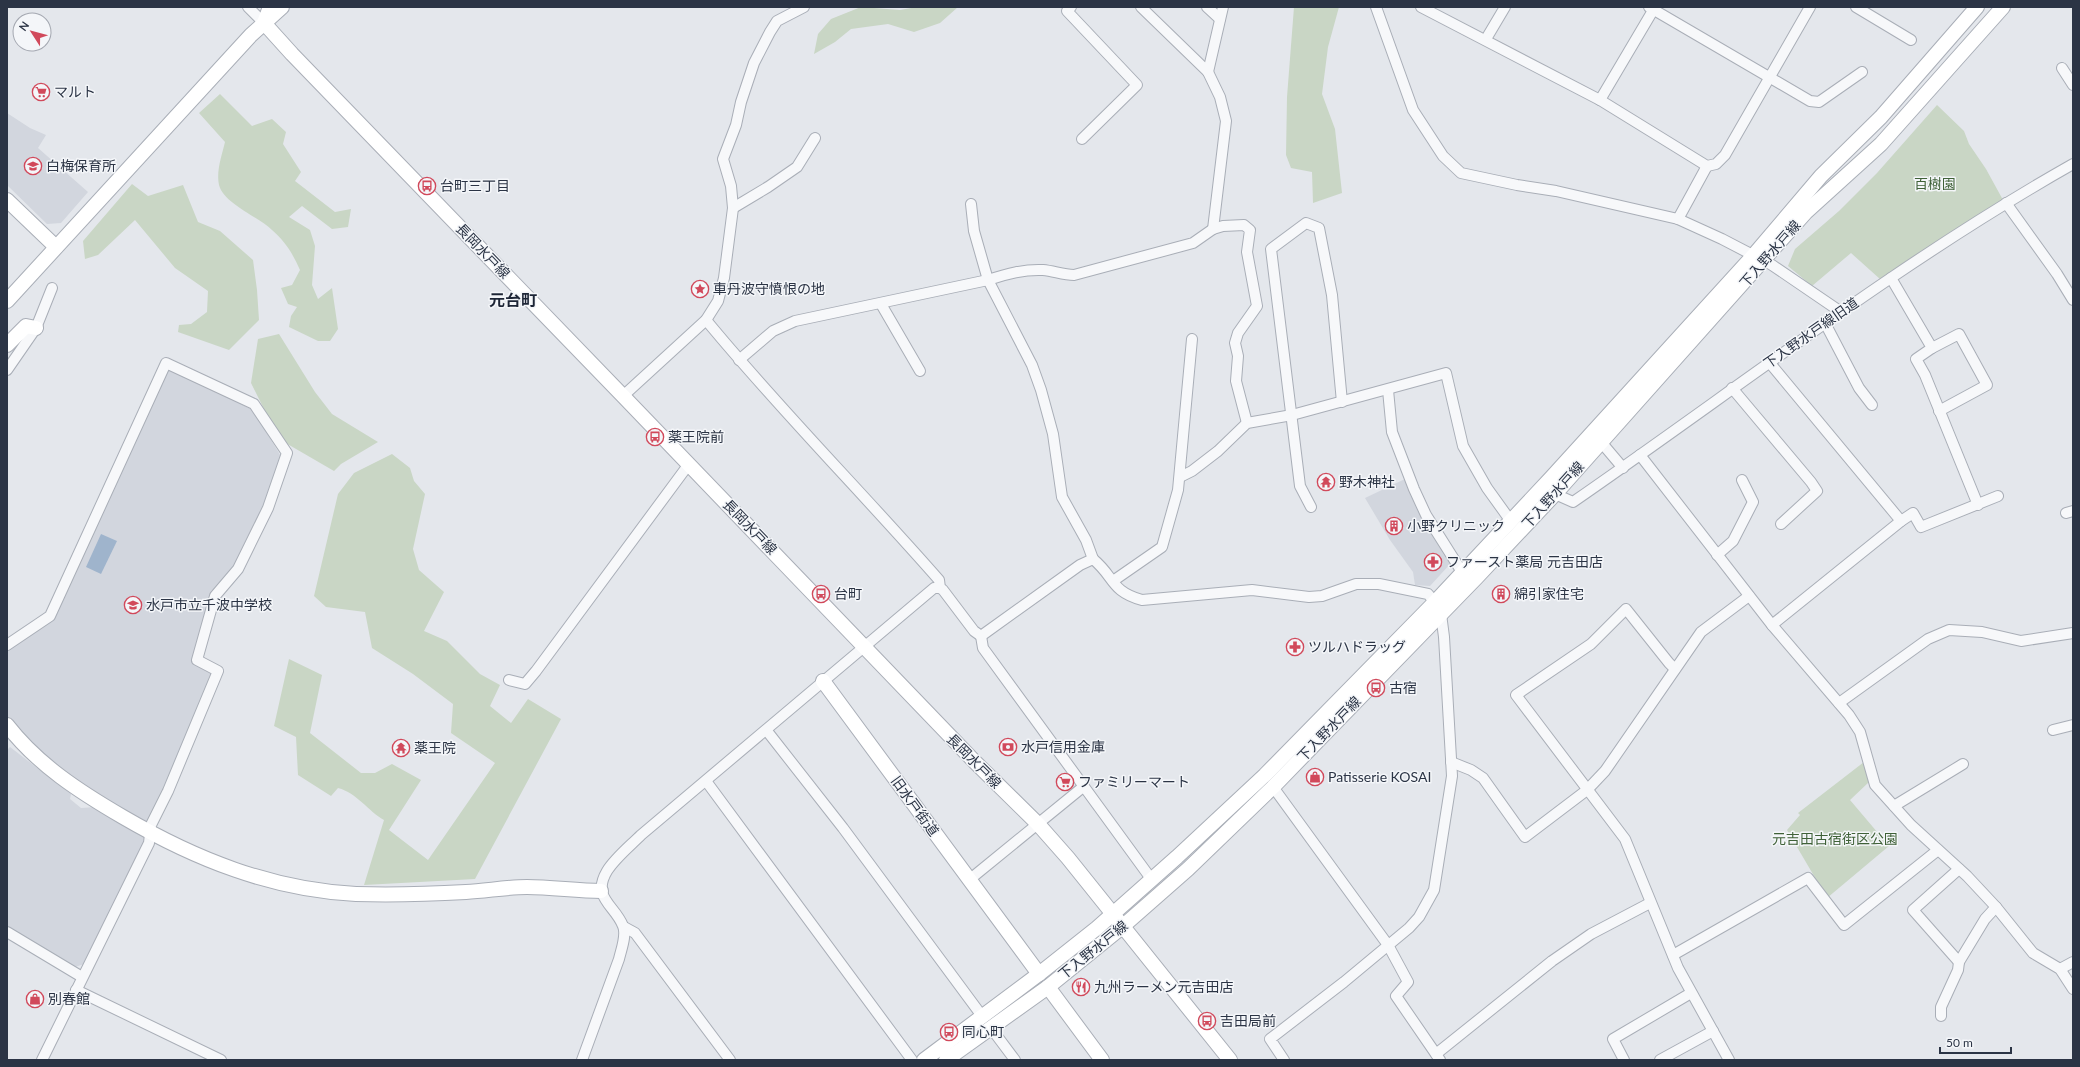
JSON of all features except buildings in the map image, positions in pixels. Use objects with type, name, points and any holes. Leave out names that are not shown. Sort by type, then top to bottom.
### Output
[{"type":"main road","points":[[264,22],[270,7]]},
{"type":"main road","points":[[7,301],[264,22],[282,7]]},
{"type":"main road","name":"下入野水戸線","points":[[924,1060],[1039,974],[1152,880],[1266,775],[1555,494],[1758,259],[1821,176],[1881,117],[1977,7]]},
{"type":"main road","name":"下入野水戸線","points":[[946,1060],[1048,987],[1122,927],[1188,869],[1273,787],[1438,608],[1462,572],[1510,520],[1758,259],[1806,212],[1881,144],[2002,7]]},
{"type":"main road","name":"長岡水戸線","points":[[264,22],[292,54],[624,396],[969,757],[1038,824],[1068,858],[1230,1060]]},
{"type":"main road","points":[[7,200],[56,247]]},
{"type":"main road","points":[[7,345],[26,326],[36,328]]},
{"type":"main road","name":"旧水戸街道","points":[[823,682],[1039,974]]},
{"type":"main road","points":[[7,725],[28,750],[65,780],[106,807],[152,833],[232,870],[281,884],[333,892],[358,894],[465,892],[527,887],[601,891]]},
{"type":"main road","points":[[1048,987],[1102,1060]]},
{"type":"street","points":[[248,7],[264,22]]},
{"type":"street","points":[[624,396],[706,320],[718,301],[724,278],[733,208],[731,186],[723,159],[736,125],[754,63],[777,21],[804,7]]},
{"type":"street","points":[[1071,7],[1067,11],[1137,85],[1082,139]]},
{"type":"street","points":[[1141,7],[1208,72],[1220,97],[1226,121],[1213,229]]},
{"type":"street","points":[[1207,7],[1220,19]]},
{"type":"street","points":[[1208,72],[1223,7]]},
{"type":"street","points":[[1376,7],[1413,110],[1443,156],[1461,173],[1517,185],[1556,191],[1678,219],[1722,239],[1758,259],[1841,312]]},
{"type":"street","points":[[1421,7],[1486,39],[1600,100],[1707,166],[1716,164],[1725,155],[1810,7]]},
{"type":"street","points":[[1486,39],[1505,7]]},
{"type":"street","points":[[1856,7],[1912,40]]},
{"type":"street","points":[[1600,100],[1653,8],[1810,101],[1819,102],[1862,72]]},
{"type":"street","points":[[2062,68],[2073,85]]},
{"type":"street","points":[[733,208],[797,167],[815,138]]},
{"type":"street","name":"下入野水戸線旧道","points":[[1555,494],[1573,502],[1623,468],[1732,388],[1891,278],[2006,203],[2073,164]]},
{"type":"street","points":[[1678,219],[1707,166]]},
{"type":"street","points":[[2006,203],[2057,274],[2072,298]]},
{"type":"street","points":[[971,204],[974,231],[988,280],[1032,366],[1041,390],[1053,434],[1062,497],[1086,540],[1093,559],[1120,591],[1128,596],[1142,600],[1252,590],[1309,597],[1322,596],[1356,584],[1379,584],[1424,592],[1438,608],[1444,637],[1451,762],[1449,803],[1434,890],[1419,917],[1388,945],[1270,1039],[1284,1060]]},
{"type":"street","points":[[1311,507],[1300,486],[1271,249],[1306,223],[1319,228],[1321,235],[1332,295],[1342,402]]},
{"type":"street","points":[[739,360],[780,327],[795,321],[881,304],[988,280],[1018,271],[1046,270],[1061,275],[1074,275],[1194,243],[1213,229],[1223,226],[1244,225],[1250,230],[1247,252],[1257,306],[1238,333],[1236,343],[1238,356],[1236,381],[1247,423]]},
{"type":"street","points":[[1891,278],[1932,348]]},
{"type":"street","points":[[7,370],[36,328],[52,288]]},
{"type":"street","points":[[881,304],[920,372]]},
{"type":"street","points":[[706,320],[739,360],[939,580],[940,588],[974,631],[981,636],[982,648],[1152,880]]},
{"type":"street","points":[[1825,323],[1859,388],[1872,405]]},
{"type":"street","points":[[1939,411],[1987,385],[1959,334],[1932,348],[1916,359],[1925,375],[1939,411],[1978,505]]},
{"type":"street","points":[[1113,581],[1162,547],[1178,490],[1180,477],[1192,338]]},
{"type":"street","points":[[1769,362],[1901,521]]},
{"type":"street","points":[[7,646],[50,616],[166,363],[254,404],[287,454],[268,508],[238,569],[215,596],[196,660],[218,671],[168,791],[151,825],[152,833],[149,843],[82,976],[42,1060]]},
{"type":"street","points":[[1180,477],[1192,471],[1218,451],[1247,423],[1292,416],[1446,373],[1463,446],[1487,488],[1510,520]]},
{"type":"street","points":[[1732,388],[1812,482],[1817,491],[1781,524]]},
{"type":"street","points":[[1388,390],[1392,432],[1414,489],[1426,515],[1462,572]]},
{"type":"street","points":[[1600,442],[1623,468]]},
{"type":"street","points":[[1640,455],[1772,626],[1839,703],[1860,732],[1875,785],[1894,806],[1996,907],[2033,953],[2060,969],[2073,989]]},
{"type":"street","points":[[509,680],[524,684],[536,671],[689,464]]},
{"type":"street","points":[[1717,555],[1733,541],[1753,502],[1742,480]]},
{"type":"street","points":[[1772,626],[1901,521],[1913,513],[1921,527],[1998,496]]},
{"type":"street","points":[[981,636],[1080,566],[1093,559]]},
{"type":"street","points":[[730,1060],[635,933],[624,927],[604,900],[601,891],[602,884],[608,870],[641,835],[767,731],[934,588],[940,588]]},
{"type":"street","points":[[1451,762],[1471,770],[1483,778],[1525,837],[1587,790],[1616,757],[1701,632],[1749,596]]},
{"type":"street","points":[[1676,669],[1669,663],[1626,609],[1591,644],[1516,695],[1625,839],[1650,903],[1673,955],[1691,993],[1729,1060]]},
{"type":"street","points":[[1839,703],[1928,639],[1950,630],[1982,632],[2021,641],[2073,633]]},
{"type":"street","points":[[2053,730],[2073,725]]},
{"type":"street","points":[[767,731],[843,828],[982,1016]]},
{"type":"street","points":[[1894,806],[1962,764]]},
{"type":"street","points":[[706,781],[912,1060]]},
{"type":"street","points":[[969,880],[1083,787]]},
{"type":"street","points":[[1273,787],[1388,945],[1408,982],[1396,996],[1438,1057],[1552,961],[1591,934],[1650,903]]},
{"type":"street","points":[[1673,955],[1808,878],[1844,925],[1938,850]]},
{"type":"street","points":[[1959,869],[1913,910],[1959,962]]},
{"type":"street","points":[[1942,1016],[1941,1007],[1958,970],[1959,962],[1985,919],[1996,907]]},
{"type":"street","points":[[582,1060],[619,959],[624,927]]},
{"type":"street","points":[[7,932],[82,976]]},
{"type":"street","points":[[2060,969],[2073,962]]},
{"type":"street","points":[[76,990],[221,1060]]},
{"type":"street","points":[[1624,1060],[1613,1039],[1691,993]]},
{"type":"street","points":[[991,1028],[1015,1060]]},
{"type":"street","points":[[1660,1060],[1713,1031]]},
{"type":"shaded area","name":"白梅保育所","points":[[7,113],[30,128],[46,135],[38,148],[88,192],[61,223],[47,224],[7,185]]},
{"type":"shaded area","name":"水戸市立千波中学校","points":[[170,369],[253,410],[282,458],[265,501],[231,571],[212,593],[192,662],[212,670],[213,674],[166,787],[147,823],[143,823],[48,762],[13,726],[7,718],[7,649],[52,617],[167,370]]},
{"type":"shaded area","points":[[1405,479],[1451,563],[1430,586],[1415,585],[1413,572],[1390,540],[1365,498]]},
{"type":"shaded area","points":[[10,747],[71,794],[70,799],[81,808],[96,807],[144,835],[144,842],[84,964],[75,967],[7,927],[7,750]]},
{"type":"green space","points":[[861,7],[900,10],[917,7],[958,7],[940,23],[914,32],[888,24],[851,29],[835,42],[814,54],[818,34],[831,19]]},
{"type":"green space","points":[[1294,7],[1339,7],[1328,47],[1322,94],[1335,129],[1342,193],[1313,203],[1312,172],[1291,168],[1286,155],[1287,97]]},
{"type":"green space","points":[[220,94],[252,126],[272,119],[286,132],[283,144],[301,172],[295,181],[335,212],[351,209],[348,227],[332,229],[302,206],[289,217],[310,230],[315,246],[312,285],[318,299],[332,288],[338,329],[330,341],[318,341],[289,327],[291,316],[297,307],[288,304],[281,288],[292,285],[300,270],[288,248],[277,234],[266,225],[242,210],[222,192],[218,180],[225,142],[199,113]]},
{"type":"green space","name":"百樹園","points":[[1937,105],[1964,131],[1969,144],[1986,169],[2003,200],[1880,279],[1851,253],[1812,286],[1788,266],[1795,249],[1839,211],[1877,173]]},
{"type":"green space","points":[[132,184],[148,196],[183,185],[198,222],[220,231],[253,260],[259,320],[229,350],[178,332],[179,325],[191,324],[207,312],[208,291],[175,268],[135,220],[98,255],[85,259],[83,241]]},
{"type":"green space","points":[[279,334],[315,392],[332,414],[378,442],[341,464],[334,471],[284,442],[268,417],[251,383],[258,339]]},
{"type":"green space","points":[[392,454],[410,468],[414,481],[425,494],[413,549],[419,570],[444,592],[424,631],[447,641],[480,674],[500,685],[490,706],[511,723],[528,699],[561,719],[475,879],[364,885],[384,820],[345,790],[338,788],[331,796],[298,775],[296,737],[274,726],[289,659],[322,675],[310,733],[361,773],[375,773],[392,764],[421,780],[389,830],[428,860],[495,763],[451,733],[453,704],[413,674],[372,648],[365,612],[326,607],[314,596],[338,494],[354,473]]},
{"type":"green space","name":"元吉田古宿街区公園","points":[[1864,762],[1869,782],[1850,800],[1889,846],[1827,898],[1787,830],[1800,815],[1798,813]]},
{"type":"water","points":[[101,534],[117,541],[101,574],[86,567]]},
{"type":"place","name":"マルト","points":[[41,92]]},
{"type":"place","name":"白梅保育所","points":[[33,166]]},
{"type":"place","name":"台町三丁目","points":[[427,186]]},
{"type":"place","name":"車丹波守憤恨の地","points":[[700,289]]},
{"type":"place","name":"薬王院前","points":[[655,437]]},
{"type":"place","name":"野木神社","points":[[1326,482]]},
{"type":"place","name":"小野クリニック","points":[[1394,526]]},
{"type":"place","name":"ファースト薬局 元吉田店","points":[[1433,562]]},
{"type":"place","name":"台町","points":[[821,594]]},
{"type":"place","name":"綿引家住宅","points":[[1501,594]]},
{"type":"place","name":"水戸市立千波中学校","points":[[133,605]]},
{"type":"place","name":"ツルハドラッグ","points":[[1295,647]]},
{"type":"place","name":"古宿","points":[[1376,688]]},
{"type":"place","name":"水戸信用金庫","points":[[1008,747]]},
{"type":"place","name":"薬王院","points":[[401,748]]},
{"type":"place","name":"Patisserie KOSAI","points":[[1315,777]]},
{"type":"place","name":"ファミリーマート","points":[[1065,782]]},
{"type":"place","name":"九州ラーメン元吉田店","points":[[1081,987]]},
{"type":"place","name":"別春館","points":[[35,999]]},
{"type":"place","name":"吉田局前","points":[[1207,1021]]},
{"type":"place","name":"同心町","points":[[949,1032]]},
{"type":"district","name":"元台町","points":[[513,300]]}]
